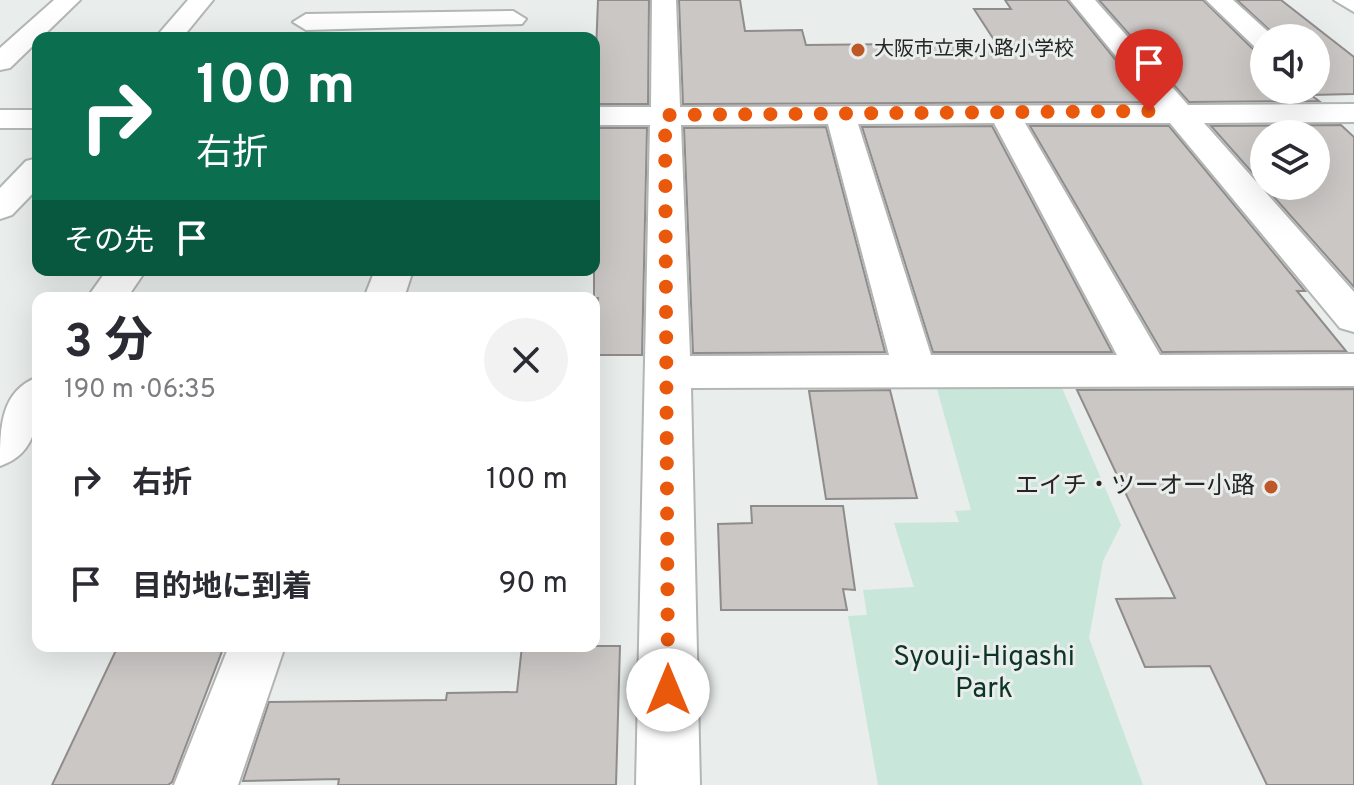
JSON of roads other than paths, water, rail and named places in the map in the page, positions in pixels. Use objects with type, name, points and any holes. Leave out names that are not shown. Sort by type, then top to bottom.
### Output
[{"type":"street","points":[[33,32],[68,0]]},
{"type":"street","points":[[173,32],[201,0]]},
{"type":"street","points":[[300,30],[321,0]]},
{"type":"street","points":[[664,0],[669,372],[668,785]]},
{"type":"street","points":[[1082,0],[1354,318]]},
{"type":"street","points":[[1218,0],[1250,29]]},
{"type":"street","points":[[1346,0],[1354,5]]},
{"type":"street","points":[[300,30],[375,10],[513,19]]},
{"type":"street","points":[[0,62],[32,33]]},
{"type":"street","points":[[1330,99],[1351,116]]},
{"type":"street","points":[[600,116],[1003,112],[1351,116]]},
{"type":"street","points":[[1003,112],[1147,370]]},
{"type":"street","points":[[840,113],[915,371]]},
{"type":"street","points":[[0,119],[32,119]]},
{"type":"street","points":[[0,208],[32,174]]},
{"type":"street","points":[[669,372],[1354,370]]},
{"type":"street","points":[[0,447],[32,402]]},
{"type":"street","points":[[206,785],[255,652]]},
{"type":"place","name":"大阪市立東小路小学校","points":[[858,50]]},
{"type":"place","name":"エイチ・ツーオー小路","points":[[1271,487]]},
{"type":"park label","name":"Syouji-Higashi Park","points":[[984,674]]}]
